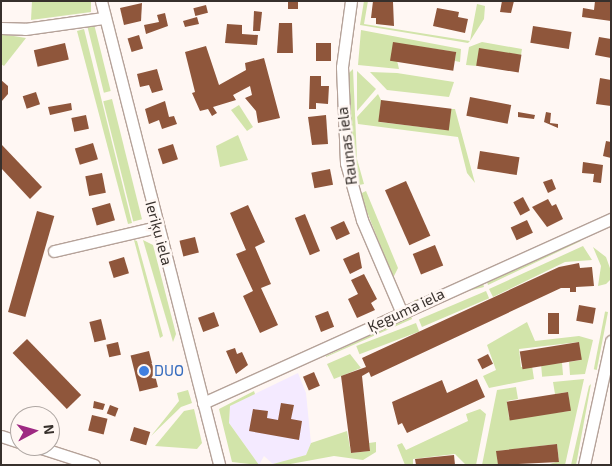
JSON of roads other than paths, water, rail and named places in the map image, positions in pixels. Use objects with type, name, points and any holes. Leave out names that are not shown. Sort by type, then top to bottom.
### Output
[{"type":"street","name":"Ieriķu iela","points":[[101,1],[103,18],[219,465]]},
{"type":"street","name":"Raunas iela","points":[[351,1],[342,75],[346,163],[362,220],[401,311]]},
{"type":"street","points":[[1,28],[25,29],[103,18]]},
{"type":"street","name":"Ķeguma iela","points":[[203,403],[401,311],[611,219]]},
{"type":"street","points":[[54,251],[157,227]]},
{"type":"street","points":[[584,465],[611,340]]},
{"type":"street","points":[[66,460],[94,465]]},
{"type":"place","name":"DUO","points":[[144,371]]}]
